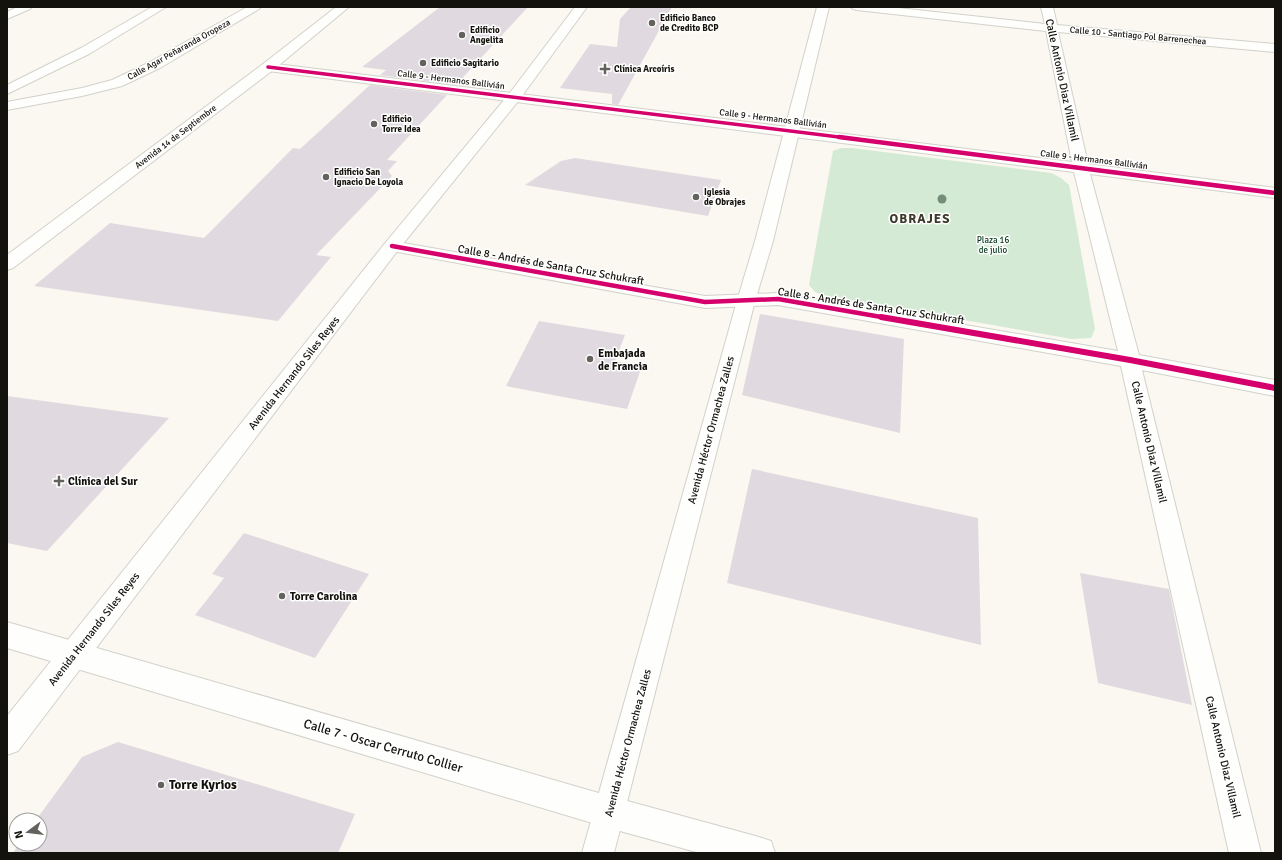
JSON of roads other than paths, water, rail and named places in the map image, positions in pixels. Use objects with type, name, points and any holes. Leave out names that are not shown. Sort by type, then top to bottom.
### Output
[{"type":"street","points":[[7,16],[26,7]]},
{"type":"street","points":[[7,90],[85,51],[160,7]]},
{"type":"street","name":"Calle Agar Peñaranda Oropeza","points":[[7,106],[82,92],[117,83],[155,65],[255,7]]},
{"type":"street","name":"Avenida 14 de Septiembre","points":[[7,264],[268,67],[343,7]]},
{"type":"street","name":"Avenida Hernando Siles Reyes","points":[[7,740],[74,656],[392,246],[514,97],[581,7]]},
{"type":"street","name":"Avenida Héctor Ormachea Zalles","points":[[598,853],[746,301],[764,241],[823,7]]},
{"type":"street","name":"Calle 10 - Santiago Pol Barrenechea","points":[[858,7],[1052,28],[1275,48]]},
{"type":"street","name":"Calle Antonio Diaz Villamil","points":[[1047,7],[1081,168],[1130,360],[1245,853]]},
{"type":"street","name":"Calle 9 - Hermanos Ballivián","points":[[268,67],[792,131],[1275,193]]},
{"type":"street","name":"Calle 8 - Andrés de Santa Cruz Schukraft","points":[[392,246],[705,302],[778,300],[1130,360],[1275,388]]},
{"type":"street","name":"Calle 7 - Oscar Cerruto Collier","points":[[7,635],[74,656],[609,812],[759,853]]},
{"type":"place","name":"Edificio Banco de Credito BCP","points":[[652,23]]},
{"type":"place","name":"Edificio Angelita","points":[[462,35]]},
{"type":"place","name":"Edificio Sagitario","points":[[423,63]]},
{"type":"place","name":"Clínica Arcoíris","points":[[605,69]]},
{"type":"place","name":"Edificio Torre Idea","points":[[374,124]]},
{"type":"place","name":"Edificio San Ignacio De Loyola","points":[[326,177]]},
{"type":"place","name":"Iglesia de Obrajes","points":[[696,197]]},
{"type":"place","name":"Embajada de Francia","points":[[590,359]]},
{"type":"place","name":"Clínica del Sur","points":[[59,481]]},
{"type":"place","name":"Torre Carolina","points":[[282,596]]},
{"type":"place","name":"Torre Kyrios","points":[[161,785]]},
{"type":"district","name":"OBRAJES","points":[[920,219]]},
{"type":"park label","name":"Plaza 16 de julio","points":[[993,246]]}]
